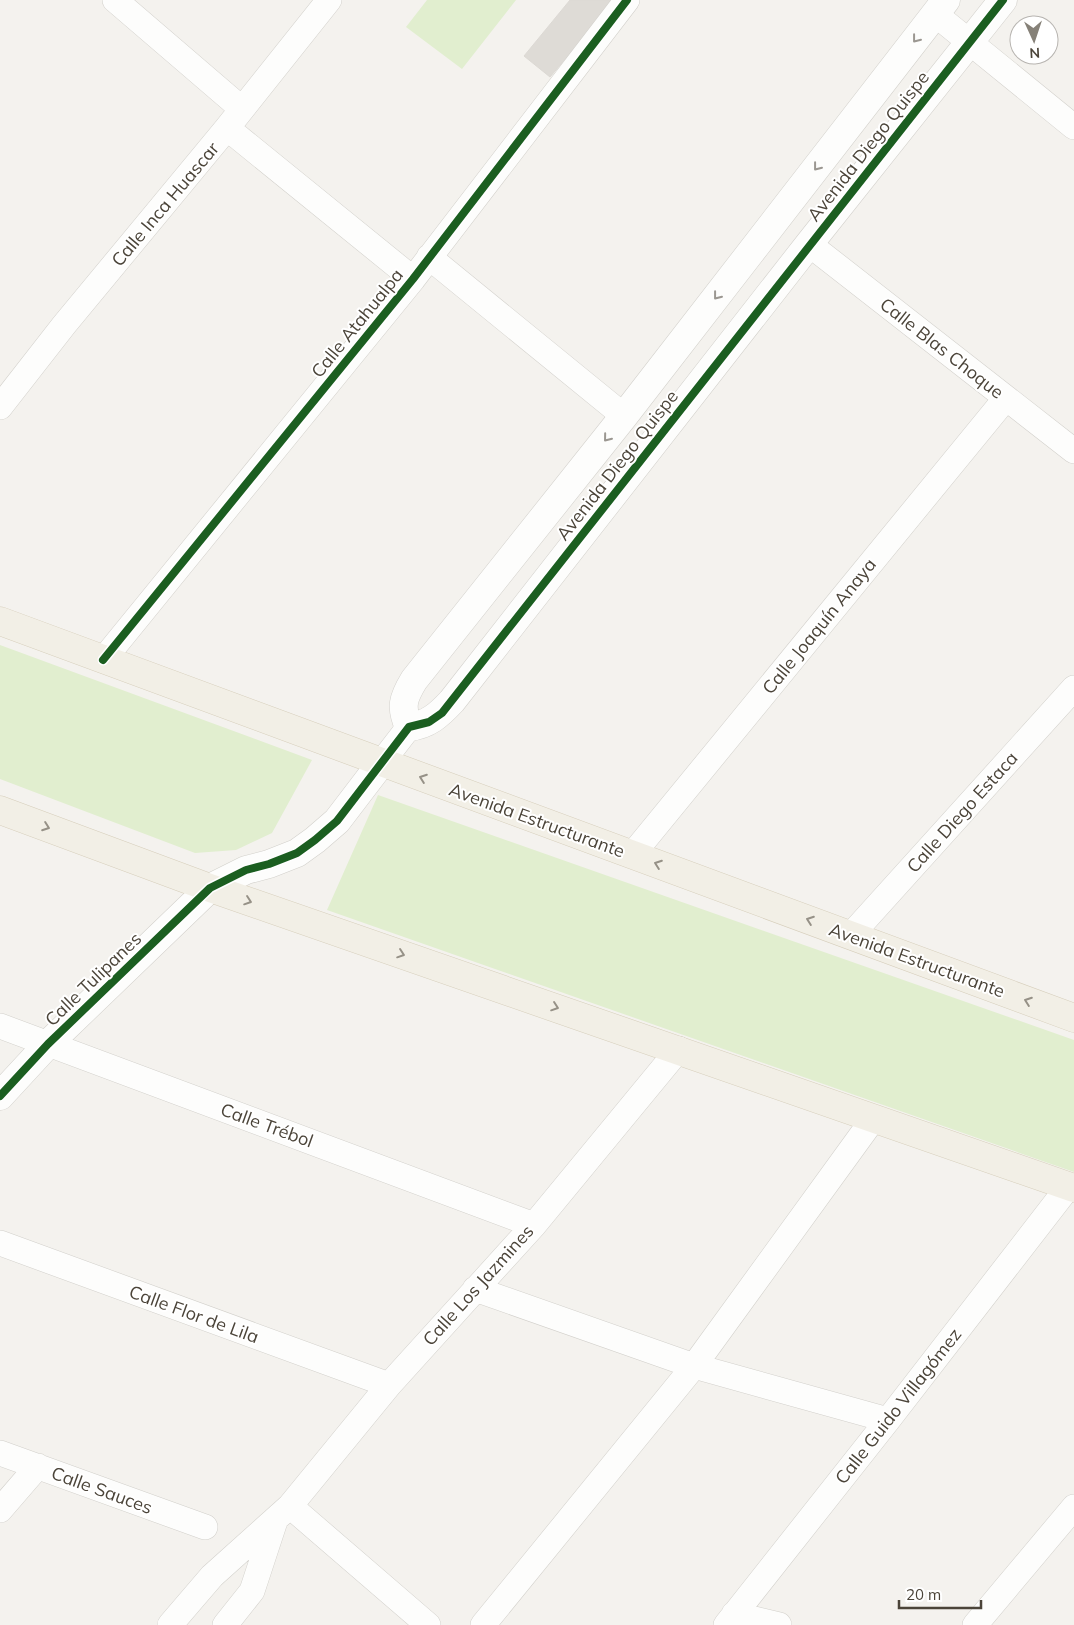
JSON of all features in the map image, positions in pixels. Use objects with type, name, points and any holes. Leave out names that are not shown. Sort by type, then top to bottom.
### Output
[{"type":"main road","name":"Avenida Estructurante","points":[[0,622],[1074,1018]]},
{"type":"main road","points":[[0,810],[210,888],[1072,1187]]},
{"type":"street","points":[[115,0],[235,118],[413,279]]},
{"type":"street","name":"Calle Inca Huascar","points":[[0,407],[64,325],[235,118],[329,0]]},
{"type":"street","name":"Calle Atahualpa","points":[[103,660],[413,279],[627,0]]},
{"type":"street","name":"Avenida Diego Quispe","points":[[941,7],[624,416],[414,680],[405,694],[403,706],[404,717],[409,727],[429,722],[442,713],[452,701],[809,244],[1003,0]]},
{"type":"street","points":[[941,7],[970,42],[1074,127]]},
{"type":"street","name":"Calle Blas Choque","points":[[809,244],[1074,451]]},
{"type":"street","points":[[429,257],[624,416]]},
{"type":"street","name":"Calle Joaquín Anaya","points":[[632,855],[1006,398]]},
{"type":"street","name":"Calle Diego Estaca","points":[[851,935],[1074,688]]},
{"type":"street","points":[[210,888],[246,870],[269,864],[297,853],[309,844],[337,821],[409,727]]},
{"type":"street","name":"Calle Tulipanes","points":[[0,1096],[48,1044],[210,888]]},
{"type":"street","name":"Calle Trébol","points":[[0,1026],[534,1225]]},
{"type":"street","name":"Calle Los Jazmines","points":[[170,1625],[212,1576],[283,1513],[389,1385],[534,1225],[679,1050]]},
{"type":"street","points":[[483,1625],[694,1366],[874,1118]]},
{"type":"street","name":"Calle Guido Villagómez","points":[[730,1620],[1072,1187]]},
{"type":"street","name":"Calle Flor de Lila","points":[[0,1243],[389,1385]]},
{"type":"street","points":[[475,1289],[694,1366],[888,1420]]},
{"type":"street","name":"Calle Sauces","points":[[0,1453],[205,1526]]},
{"type":"street","points":[[0,1510],[38,1466]]},
{"type":"street","points":[[975,1625],[1074,1507]]},
{"type":"street","points":[[283,1513],[428,1625]]},
{"type":"street","name":"Calle Los Jazmines","points":[[225,1625],[252,1591],[283,1513]]},
{"type":"street","points":[[730,1620],[779,1625]]},
{"type":"green space","points":[[427,0],[516,0],[462,69],[406,27]]},
{"type":"green space","points":[[0,645],[312,760],[272,833],[236,850],[195,853],[0,779]]},
{"type":"green space","points":[[378,795],[1074,1040],[1074,1172],[327,910]]},
{"type":"building","points":[[570,0],[615,0],[550,77],[524,56]]},
{"type":"cycle path","points":[[103,660],[413,279],[627,0]]},
{"type":"cycle path","points":[[0,1096],[48,1044],[210,888],[246,870],[269,864],[297,853],[315,840],[337,821],[409,727],[429,722],[442,713],[1003,0]]}]
